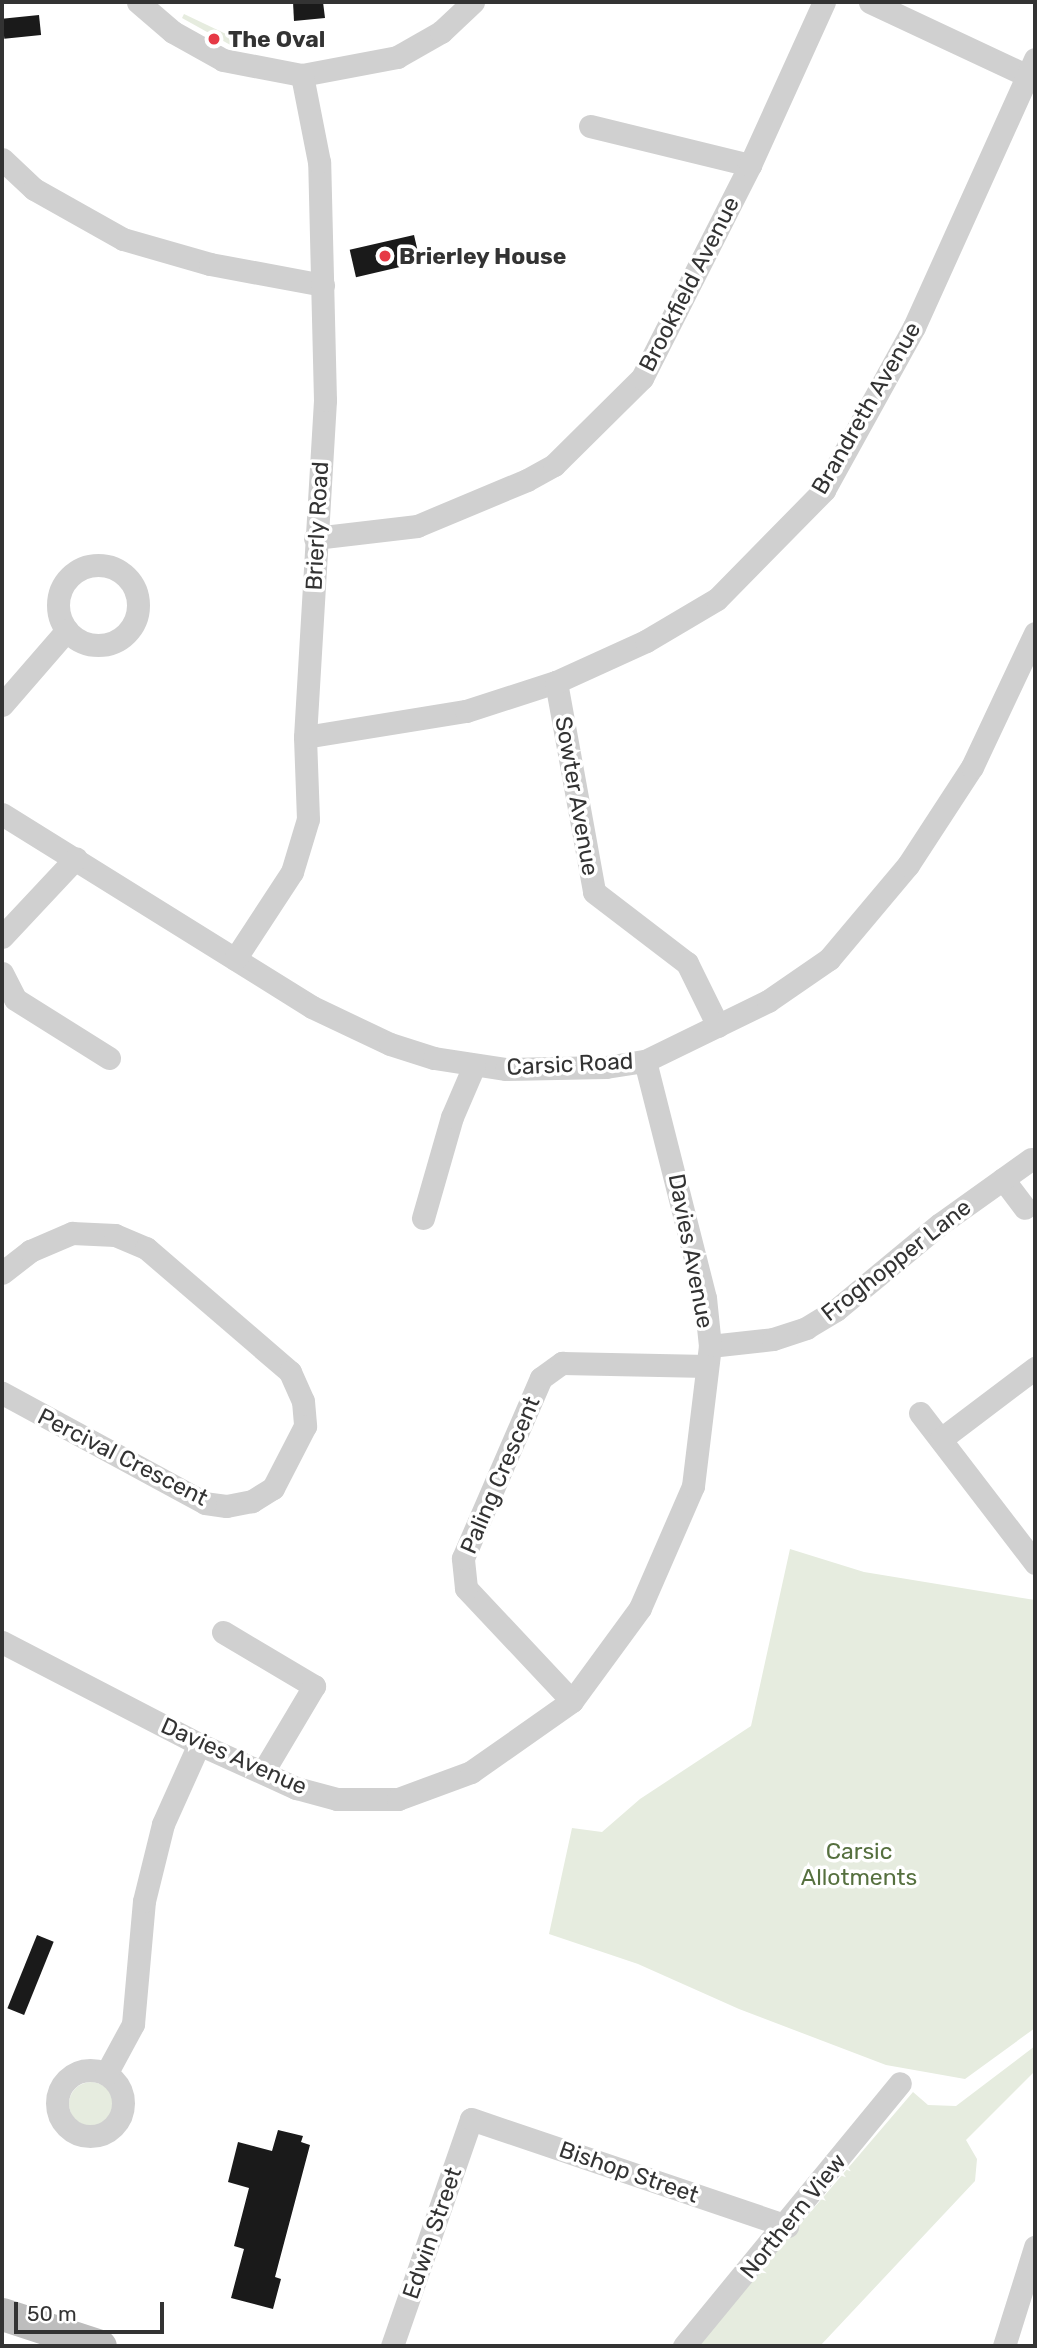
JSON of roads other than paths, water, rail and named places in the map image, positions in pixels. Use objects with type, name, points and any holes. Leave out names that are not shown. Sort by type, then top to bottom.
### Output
[{"type":"main road","points":[[2,2314],[100,2346]]},
{"type":"street","points":[[138,2],[173,32],[223,60],[302,75],[397,57],[441,32],[473,2]]},
{"type":"street","name":"Brookfield Avenue","points":[[315,538],[416,526],[481,502],[554,465],[642,378],[750,165],[824,2]]},
{"type":"street","points":[[870,2],[1032,67]]},
{"type":"street","name":"Brandreth Avenue","points":[[305,737],[466,711],[556,682],[646,640],[717,599],[824,490],[915,327],[1032,67]]},
{"type":"street","name":"Brierly Road","points":[[235,959],[292,872],[308,819],[305,737],[325,400],[319,162],[302,75]]},
{"type":"street","points":[[590,126],[750,165]]},
{"type":"street","points":[[2,159],[34,189],[123,239],[210,264],[323,285]]},
{"type":"street","points":[[2,705],[67,630]]},
{"type":"street","name":"Carsic Road","points":[[2,814],[312,1007],[390,1044],[474,1066],[606,1067],[645,1061],[768,1001],[829,959],[880,901],[972,767],[1035,634]]},
{"type":"street","name":"Sowter Avenue","points":[[556,682],[594,892],[687,963],[718,1026]]},
{"type":"street","points":[[2,937],[76,858]]},
{"type":"street","points":[[2,973],[15,999],[109,1058]]},
{"type":"street","name":"Davies Avenue","points":[[2,1642],[199,1744],[296,1788],[337,1799],[398,1799],[471,1772],[572,1701],[640,1608],[693,1486],[708,1356],[705,1298],[645,1061]]},
{"type":"street","points":[[423,1218],[452,1117],[474,1066]]},
{"type":"street","name":"Froghopper Lane","points":[[708,1356],[806,1328],[836,1310],[1031,1159]]},
{"type":"street","points":[[1003,1179],[1025,1209]]},
{"type":"street","name":"Percival Crescent","points":[[2,1273],[30,1251],[72,1233],[115,1235],[146,1248],[290,1372],[303,1401],[304,1426],[273,1488],[252,1501],[226,1506],[205,1503],[2,1394]]},
{"type":"street","name":"Paling Crescent","points":[[572,1701],[466,1588],[463,1558],[541,1378],[562,1363],[708,1356]]},
{"type":"street","points":[[941,1439],[1035,1368]]},
{"type":"street","points":[[920,1413],[1035,1563]]},
{"type":"street","points":[[223,1632],[314,1686],[263,1772]]},
{"type":"street","points":[[106,2074],[133,2024],[144,1901],[163,1824],[199,1744]]},
{"type":"street","name":"Northern View","points":[[684,2346],[787,2226],[900,2083]]},
{"type":"street","name":"Bishop Street","points":[[471,2119],[787,2226]]},
{"type":"street","name":"Edwin Street","points":[[392,2346],[471,2119]]},
{"type":"street","points":[[1004,2346],[1029,2287],[1035,2247]]},
{"type":"place","name":"The Oval","points":[[214,39]]},
{"type":"place","name":"Brierley House","points":[[385,256]]},
{"type":"park label","name":"Carsic Allotments","points":[[859,1864]]}]
